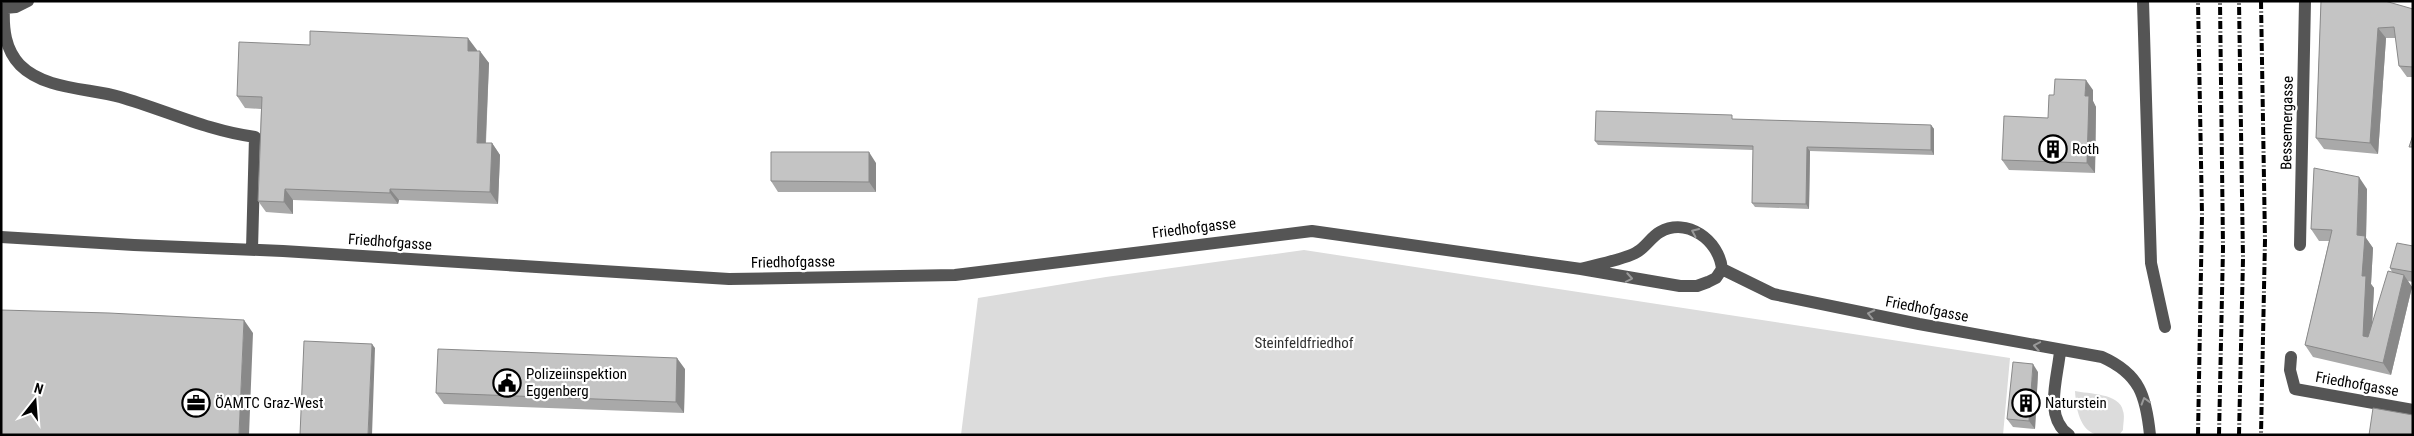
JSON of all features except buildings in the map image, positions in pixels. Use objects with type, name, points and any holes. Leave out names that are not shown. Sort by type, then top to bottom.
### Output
[{"type":"street","points":[[28,1],[4,8],[3,24],[7,42],[14,57],[35,76],[57,83],[125,98],[228,134],[254,136],[252,249]]},
{"type":"street","points":[[2143,1],[2151,263],[2164,327]]},
{"type":"street","name":"Bessemergasse","points":[[2300,245],[2305,1]]},
{"type":"street","name":"Friedhofgasse","points":[[1,237],[134,245],[252,249],[739,279],[955,275],[1312,231],[1581,269],[1662,284],[1697,286],[1716,278],[1722,269],[1719,256],[1709,240],[1700,233],[1685,228],[1673,227],[1660,232],[1637,252],[1581,269]]},
{"type":"street","name":"Friedhofgasse","points":[[1722,269],[1773,294],[2102,358],[2117,364],[2140,386],[2147,406],[2150,435]]},
{"type":"street","points":[[2060,350],[2053,410],[2057,423],[2069,435]]},
{"type":"street","name":"Friedhofgasse","points":[[2292,357],[2290,370],[2295,389],[2413,410]]},
{"type":"green space","name":"Steinfeldfriedhof","points":[[1304,250],[2010,358],[2003,435],[961,435],[978,298],[1106,277]]},
{"type":"green space","points":[[2075,391],[2103,395],[2121,405],[2124,420],[2123,430],[2119,435],[2098,435],[2087,429],[2080,418]]},
{"type":"railway","points":[[2198,1],[2202,215],[2198,435]]},
{"type":"railway","points":[[2219,435],[2223,248],[2220,1]]},
{"type":"railway","points":[[2239,1],[2243,259],[2239,435]]},
{"type":"railway","points":[[2261,1],[2265,240],[2261,435]]},
{"type":"place","name":"Roth","points":[[2053,149]]},
{"type":"place","name":"Polizeiinspektion Eggenberg","points":[[507,383]]},
{"type":"place","name":"ÖAMTC Graz-West","points":[[196,403]]},
{"type":"place","name":"Naturstein","points":[[2026,403]]}]
